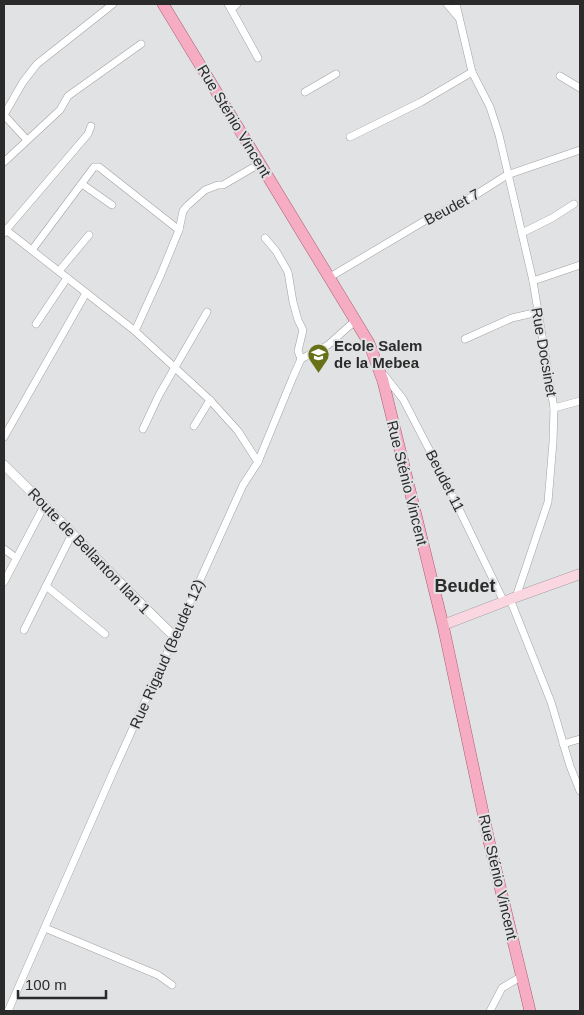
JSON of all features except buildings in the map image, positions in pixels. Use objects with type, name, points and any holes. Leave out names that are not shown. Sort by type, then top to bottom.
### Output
[{"type":"main road","name":"Rue Sténio Vincent","points":[[163,4],[356,320],[369,343],[383,381],[443,625],[488,841],[530,1011]]},
{"type":"main road","points":[[443,625],[580,574]]},
{"type":"street","points":[[27,140],[4,115],[23,82],[37,64],[113,4]]},
{"type":"street","points":[[237,4],[230,6],[258,58]]},
{"type":"street","points":[[447,4],[460,20]]},
{"type":"street","points":[[456,4],[466,4]]},
{"type":"street","name":"Rue Docsinet","points":[[456,4],[472,72],[490,107],[499,136],[533,281],[554,408],[548,502],[510,599]]},
{"type":"street","points":[[4,162],[60,110],[68,96],[141,44]]},
{"type":"street","points":[[350,137],[421,102],[472,72]]},
{"type":"street","points":[[305,92],[336,74]]},
{"type":"street","points":[[560,76],[580,88]]},
{"type":"street","points":[[91,126],[88,134],[5,230],[135,331],[210,400],[238,430],[258,462]]},
{"type":"street","name":"Beudet 7","points":[[330,276],[508,175],[580,150]]},
{"type":"street","points":[[135,331],[162,274],[186,206],[205,190],[223,185],[259,164]]},
{"type":"street","points":[[32,250],[94,168],[100,167],[179,230]]},
{"type":"street","points":[[82,184],[112,205]]},
{"type":"street","points":[[522,233],[552,218],[574,204]]},
{"type":"street","points":[[59,272],[89,235]]},
{"type":"street","points":[[265,238],[276,251],[288,272],[293,302],[303,330],[298,351],[301,359],[328,345],[356,320]]},
{"type":"street","points":[[533,281],[580,265]]},
{"type":"street","points":[[36,324],[67,278]]},
{"type":"street","points":[[4,437],[86,293]]},
{"type":"street","points":[[143,429],[159,395],[207,312]]},
{"type":"street","points":[[464,338],[512,318],[538,312]]},
{"type":"street","name":"Rue Rigaud (Beudet 12)","points":[[8,1011],[114,770],[243,485],[258,462],[301,359]]},
{"type":"street","name":"Beudet 11","points":[[377,365],[403,399],[510,599],[551,702],[570,766],[580,791]]},
{"type":"street","points":[[194,426],[210,400]]},
{"type":"street","points":[[554,408],[580,401]]},
{"type":"street","name":"Route de Bellanton Ilan 1","points":[[4,465],[45,504],[72,534],[175,637]]},
{"type":"street","points":[[4,582],[45,504]]},
{"type":"street","points":[[24,630],[72,534]]},
{"type":"street","points":[[4,549],[16,558]]},
{"type":"street","points":[[46,586],[105,634]]},
{"type":"street","points":[[563,744],[580,739]]},
{"type":"street","points":[[570,766],[580,766]]},
{"type":"street","points":[[46,928],[158,975],[172,985]]},
{"type":"street","points":[[490,1011],[502,988],[522,976]]},
{"type":"place","name":"Ecole Salem de la Mebea","points":[[318,374]]},
{"type":"district","name":"Beudet","points":[[465,586]]}]
